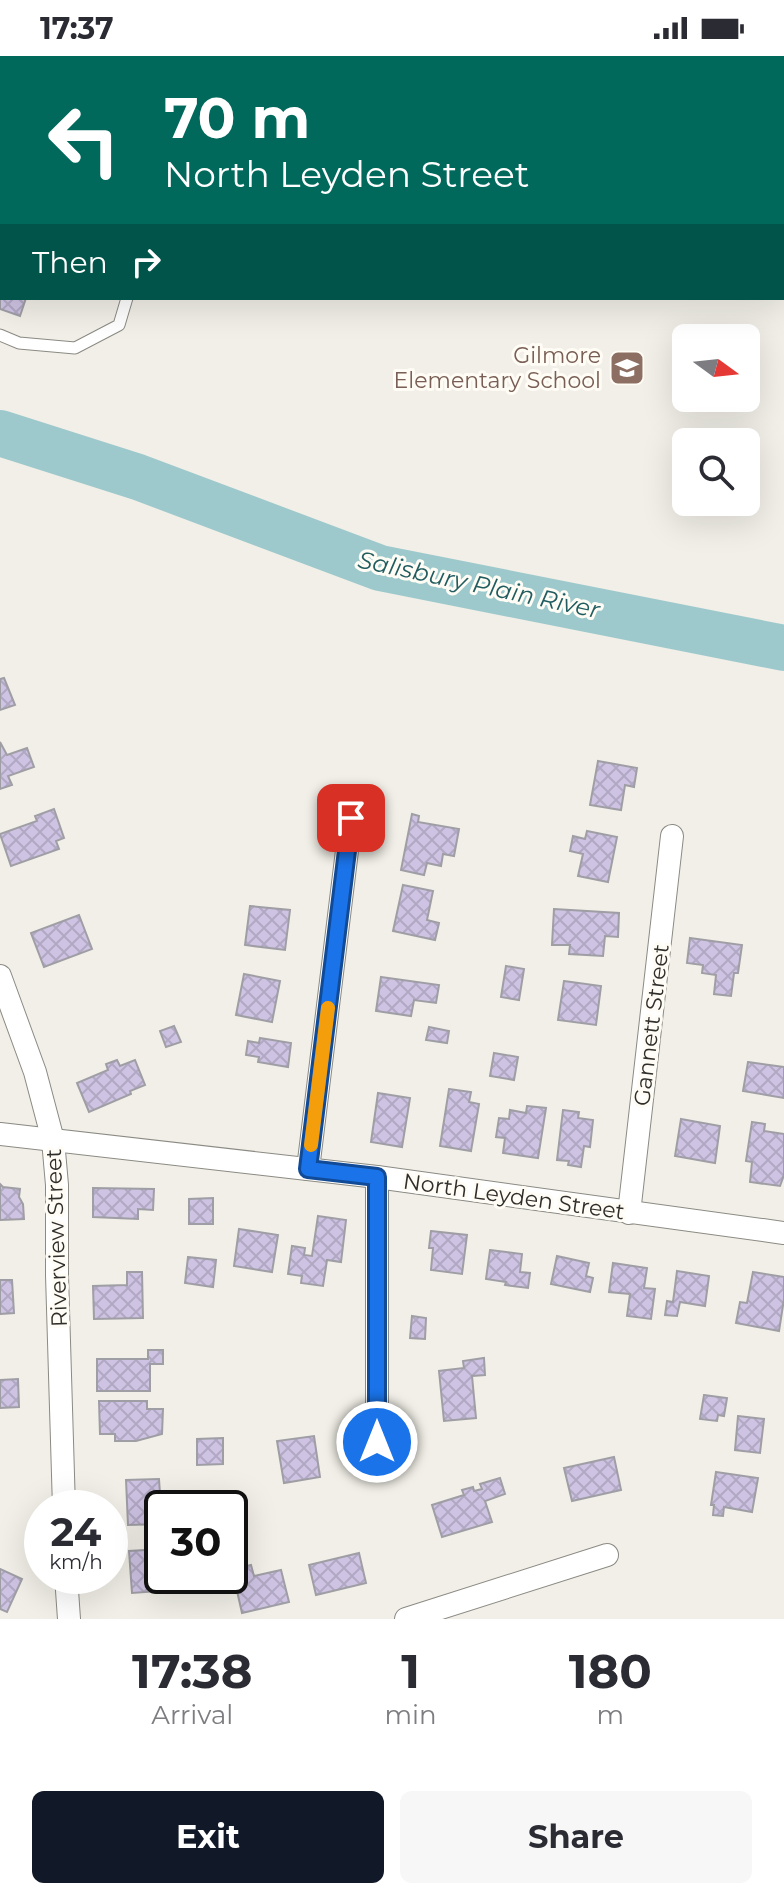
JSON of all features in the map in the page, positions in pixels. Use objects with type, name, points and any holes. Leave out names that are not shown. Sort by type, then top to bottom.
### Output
[{"type":"street","points":[[308,1169],[351,818]]},
{"type":"street","name":"Gannett Street","points":[[629,1213],[672,836]]},
{"type":"street","name":"Riverview Street","points":[[0,976],[35,1072],[53,1140],[57,1185],[63,1490]]},
{"type":"street","name":"North Leyden Street","points":[[0,1134],[377,1177],[784,1233]]},
{"type":"street","points":[[377,1177],[377,1442]]},
{"type":"street","points":[[406,1619],[607,1555]]},
{"type":"street","points":[[67,1594],[69,1619]]},
{"type":"lane","points":[[0,335],[19,343],[75,348],[119,325],[126,300]]},
{"type":"building","points":[[0,300],[25,300],[20,316],[0,309]]},
{"type":"building","points":[[4,678],[15,705],[0,710],[0,679]]},
{"type":"building","points":[[0,742],[7,755],[27,748],[34,767],[8,776],[12,785],[0,789]]},
{"type":"building","points":[[598,761],[637,768],[634,787],[625,785],[621,810],[590,805]]},
{"type":"building","points":[[54,809],[64,838],[56,841],[59,849],[11,866],[0,834],[37,821],[35,816]]},
{"type":"building","points":[[412,814],[419,816],[418,822],[459,829],[454,856],[443,854],[441,866],[427,863],[424,875],[401,870]]},
{"type":"building","points":[[587,831],[617,837],[608,882],[578,876],[583,854],[570,851],[573,836],[585,839]]},
{"type":"building","points":[[403,885],[433,891],[427,920],[439,923],[435,940],[393,931]]},
{"type":"building","points":[[250,906],[290,910],[285,950],[245,945]]},
{"type":"building","points":[[554,909],[619,913],[618,937],[605,936],[603,956],[569,954],[570,945],[552,945]]},
{"type":"building","points":[[79,915],[92,949],[44,967],[31,933]]},
{"type":"building","points":[[690,938],[742,945],[731,996],[714,994],[716,975],[702,973],[703,965],[687,963]]},
{"type":"building","points":[[506,966],[524,969],[519,1000],[501,997]]},
{"type":"building","points":[[244,974],[280,981],[272,1022],[236,1015]]},
{"type":"building","points":[[381,977],[439,985],[436,1003],[414,1000],[411,1016],[376,1011]]},
{"type":"building","points":[[564,981],[601,986],[596,1025],[558,1020]]},
{"type":"building","points":[[174,1026],[181,1042],[166,1047],[160,1031]]},
{"type":"building","points":[[429,1027],[449,1031],[447,1043],[426,1040]]},
{"type":"building","points":[[260,1038],[291,1043],[288,1067],[258,1062],[259,1057],[246,1055],[248,1041],[259,1043]]},
{"type":"building","points":[[494,1053],[518,1057],[514,1080],[490,1076]]},
{"type":"building","points":[[117,1060],[120,1066],[135,1060],[145,1085],[89,1112],[77,1083],[108,1070],[106,1064]]},
{"type":"building","points":[[748,1062],[784,1067],[784,1098],[743,1091]]},
{"type":"building","points":[[449,1089],[471,1092],[469,1102],[479,1104],[471,1151],[440,1146]]},
{"type":"building","points":[[378,1093],[410,1098],[402,1147],[371,1142]]},
{"type":"building","points":[[527,1106],[546,1108],[538,1158],[503,1153],[505,1138],[496,1137],[499,1118],[509,1119],[510,1110],[526,1113]]},
{"type":"building","points":[[563,1110],[579,1112],[578,1118],[593,1120],[590,1147],[584,1146],[581,1167],[557,1160]]},
{"type":"building","points":[[681,1119],[720,1126],[715,1163],[675,1156]]},
{"type":"building","points":[[752,1122],[765,1124],[764,1131],[784,1134],[784,1175],[780,1186],[750,1182],[752,1162],[746,1161]]},
{"type":"building","points":[[0,1184],[20,1189],[24,1219],[0,1220]]},
{"type":"building","points":[[93,1188],[154,1189],[153,1210],[138,1209],[138,1219],[93,1217]]},
{"type":"building","points":[[213,1198],[213,1224],[189,1224],[189,1199]]},
{"type":"building","points":[[318,1216],[346,1220],[341,1262],[327,1260],[323,1286],[301,1283],[302,1276],[288,1274],[292,1246],[305,1248],[304,1255],[312,1256]]},
{"type":"building","points":[[239,1229],[278,1235],[272,1272],[234,1266]]},
{"type":"building","points":[[431,1231],[467,1235],[462,1274],[431,1270]]},
{"type":"building","points":[[490,1250],[522,1254],[520,1272],[530,1273],[528,1288],[486,1279]]},
{"type":"building","points":[[557,1256],[589,1263],[586,1276],[593,1278],[590,1292],[551,1284]]},
{"type":"building","points":[[188,1257],[216,1260],[213,1287],[185,1283]]},
{"type":"building","points":[[613,1263],[647,1268],[644,1288],[655,1289],[651,1319],[627,1316],[630,1294],[609,1292]]},
{"type":"building","points":[[677,1271],[709,1276],[705,1306],[680,1302],[677,1316],[665,1315],[667,1301],[673,1302]]},
{"type":"building","points":[[127,1272],[142,1272],[143,1318],[94,1319],[93,1286],[127,1285]]},
{"type":"building","points":[[753,1272],[784,1277],[779,1331],[736,1323],[740,1302],[747,1303]]},
{"type":"building","points":[[0,1280],[12,1280],[14,1313],[0,1314]]},
{"type":"building","points":[[412,1316],[426,1318],[425,1339],[410,1338]]},
{"type":"building","points":[[148,1350],[163,1350],[163,1364],[150,1364],[150,1391],[97,1391],[97,1359],[148,1359]]},
{"type":"building","points":[[484,1358],[485,1375],[472,1376],[476,1418],[444,1421],[439,1371],[464,1368],[463,1361]]},
{"type":"building","points":[[18,1379],[19,1407],[0,1408],[0,1380]]},
{"type":"building","points":[[704,1395],[727,1398],[724,1416],[718,1415],[717,1421],[700,1419]]},
{"type":"building","points":[[99,1401],[147,1401],[147,1409],[163,1409],[162,1434],[136,1441],[115,1441],[115,1434],[100,1434]]},
{"type":"building","points":[[738,1416],[764,1419],[760,1453],[735,1450]]},
{"type":"building","points":[[314,1436],[320,1477],[284,1483],[277,1441]]},
{"type":"building","points":[[223,1438],[223,1464],[197,1465],[197,1439]]},
{"type":"building","points":[[614,1457],[621,1490],[572,1501],[564,1468]]},
{"type":"building","points":[[716,1472],[758,1478],[752,1512],[724,1507],[723,1516],[713,1515],[714,1505],[711,1505]]},
{"type":"building","points":[[500,1478],[505,1494],[485,1501],[492,1522],[442,1537],[432,1505],[464,1495],[462,1490],[473,1487],[474,1491],[482,1489],[480,1484]]},
{"type":"building","points":[[159,1479],[160,1490],[144,1490],[144,1525],[128,1525],[126,1480]]},
{"type":"building","points":[[144,1550],[144,1592],[132,1593],[129,1551]]},
{"type":"building","points":[[359,1553],[366,1583],[316,1595],[309,1565]]},
{"type":"building","points":[[251,1565],[254,1576],[281,1570],[289,1602],[242,1613],[238,1594],[248,1594],[248,1566]]},
{"type":"building","points":[[0,1569],[22,1579],[7,1612],[0,1609]]},
{"type":"waterway","name":"Salisbury Plain River","points":[[0,433],[138,477],[380,568],[784,648]]},
{"type":"slow traffic","points":[[311,1145],[328,1008]]},
{"type":"place","name":"Gilmore Elementary School","points":[[627,368]]},
{"type":"route","points":[[351,818],[308,1169],[377,1177],[377,1442]]}]
